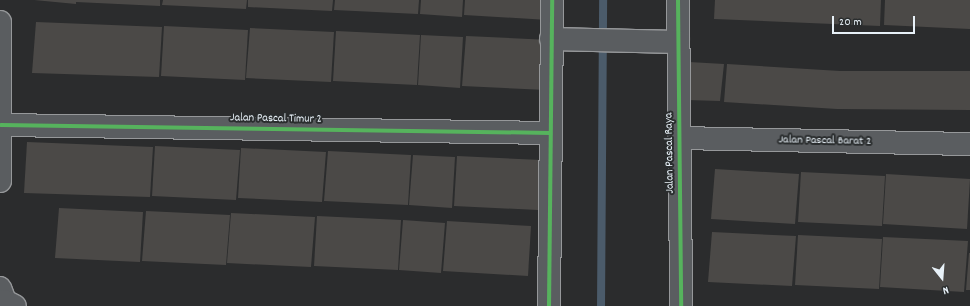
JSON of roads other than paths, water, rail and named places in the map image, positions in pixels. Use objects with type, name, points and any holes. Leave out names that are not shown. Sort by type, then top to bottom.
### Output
[{"type":"street","points":[[549,306],[552,0]]},
{"type":"street","name":"Jalan Pascal Raya","points":[[678,0],[681,306]]},
{"type":"street","points":[[0,22],[0,181]]},
{"type":"street","points":[[551,39],[578,41],[678,42]]},
{"type":"street","name":"Jalan Pascal Timur 2","points":[[1,125],[550,133]]},
{"type":"street","name":"Jalan Pascal Barat 2","points":[[680,138],[970,144]]},
{"type":"waterway","points":[[601,306],[603,0]]}]
